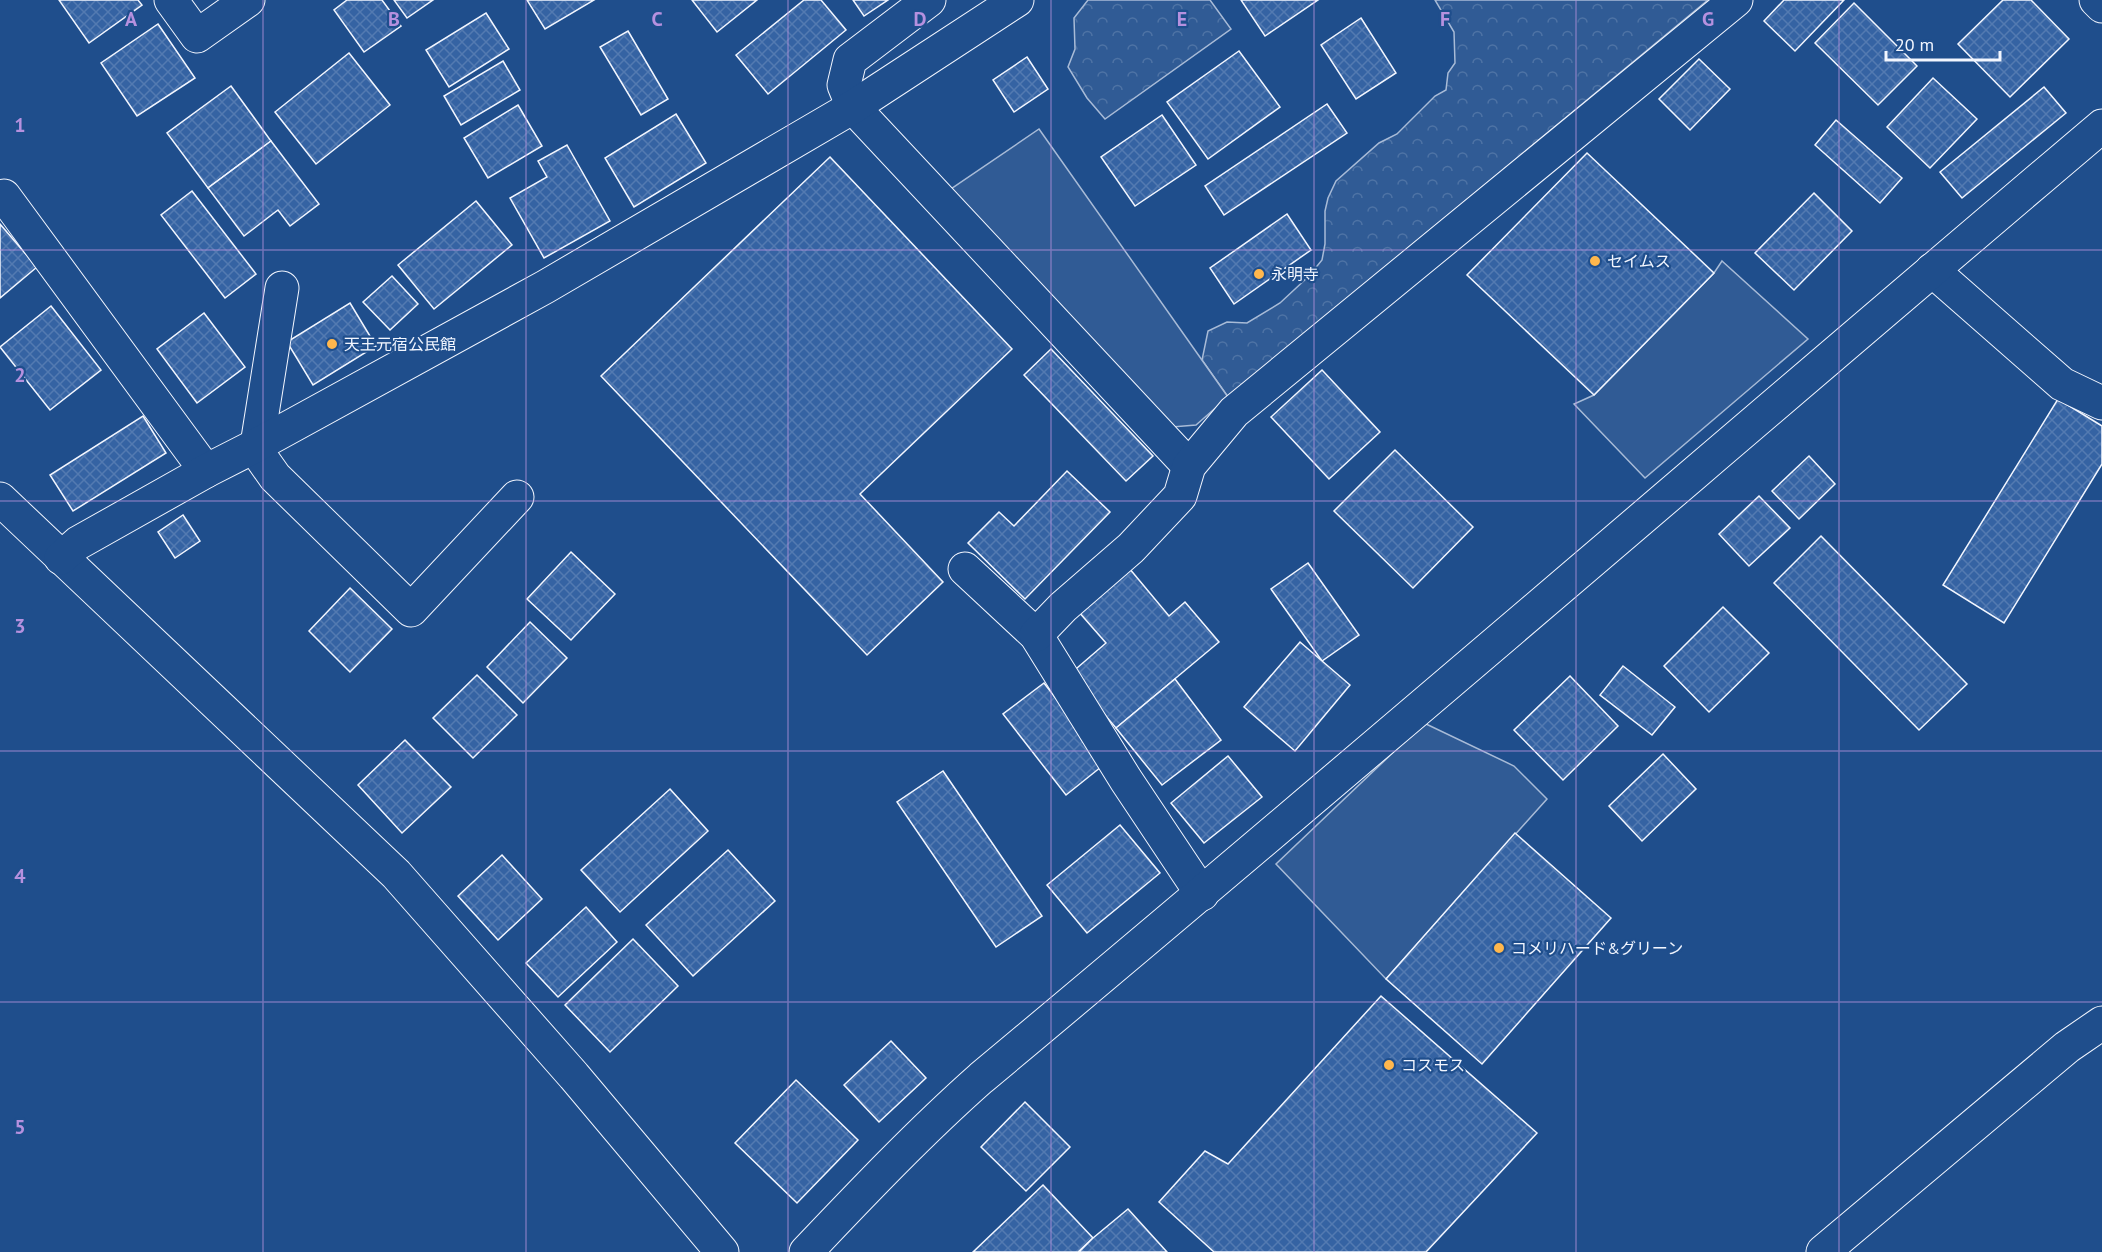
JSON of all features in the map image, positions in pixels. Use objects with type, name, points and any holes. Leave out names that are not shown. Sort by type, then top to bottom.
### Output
[{"type":"street","points":[[171,0],[197,36],[248,0]]},
{"type":"street","points":[[929,0],[850,60],[844,85],[853,107],[1190,466]]},
{"type":"street","points":[[61,558],[78,543],[206,471],[545,287],[853,107],[1017,0]]},
{"type":"street","points":[[1036,635],[1064,606],[1131,548],[1180,496],[1190,466],[1234,412],[1736,0]]},
{"type":"street","points":[[2096,0],[2102,6]]},
{"type":"street","points":[[806,1252],[947,1108],[1202,894],[2102,126]]},
{"type":"street","points":[[4,196],[206,471]]},
{"type":"street","points":[[1932,270],[2062,384],[2102,404]]},
{"type":"street","points":[[282,288],[257,445],[263,460],[275,477],[411,610],[517,497]]},
{"type":"street","points":[[0,499],[396,874],[574,1076],[722,1252]]},
{"type":"street","points":[[965,569],[1036,635],[1126,780],[1202,894]]},
{"type":"street","points":[[1829,1250],[2067,1047],[2102,1023]]},
{"type":"green space","points":[[1088,0],[1210,0],[1231,29],[1105,119],[1087,98],[1068,67],[1075,49],[1074,18]]},
{"type":"green space","points":[[1435,0],[1708,0],[1228,397],[1202,360],[1208,331],[1227,322],[1247,323],[1280,303],[1309,276],[1322,260],[1325,244],[1325,211],[1336,181],[1379,143],[1397,134],[1435,96],[1446,90],[1448,73],[1455,63],[1454,32]]},
{"type":"shaded area","points":[[1039,129],[1228,397],[1196,425],[1172,427],[951,189]]},
{"type":"shaded area","points":[[1722,261],[1808,339],[1645,478],[1574,404],[1594,395],[1714,273]]},
{"type":"shaded area","points":[[1424,723],[1514,766],[1547,799],[1386,979],[1276,864]]},
{"type":"building","points":[[59,0],[138,0],[142,5],[89,43]]},
{"type":"building","points":[[347,0],[382,0],[401,26],[364,52],[334,10]]},
{"type":"building","points":[[394,0],[433,0],[407,18]]},
{"type":"building","points":[[527,0],[594,0],[545,29]]},
{"type":"building","points":[[692,0],[757,0],[717,32]]},
{"type":"building","points":[[804,0],[821,0],[846,30],[768,94],[736,55]]},
{"type":"building","points":[[853,0],[888,0],[864,16]]},
{"type":"building","points":[[1241,0],[1318,0],[1265,36]]},
{"type":"building","points":[[1784,0],[1844,0],[1795,51],[1764,21]]},
{"type":"building","points":[[2003,0],[2031,0],[2069,39],[2010,97],[1958,44]]},
{"type":"building","points":[[1854,3],[1917,66],[1878,105],[1815,43]]},
{"type":"building","points":[[486,13],[509,49],[449,87],[426,50]]},
{"type":"building","points":[[1361,18],[1396,73],[1356,99],[1321,45]]},
{"type":"building","points":[[158,24],[195,78],[137,116],[101,63]]},
{"type":"building","points":[[628,31],[668,99],[641,115],[600,47]]},
{"type":"building","points":[[1239,51],[1280,107],[1208,159],[1167,102]]},
{"type":"building","points":[[349,53],[390,105],[316,164],[275,112]]},
{"type":"building","points":[[1027,57],[1048,89],[1014,112],[993,80]]},
{"type":"building","points":[[1699,59],[1730,89],[1690,130],[1659,99]]},
{"type":"building","points":[[503,61],[520,90],[461,125],[444,96]]},
{"type":"building","points":[[1933,78],[1977,119],[1930,168],[1887,127]]},
{"type":"building","points":[[231,86],[271,141],[208,188],[167,133]]},
{"type":"building","points":[[2044,87],[2066,113],[1962,198],[1940,172]]},
{"type":"building","points":[[1327,104],[1347,133],[1224,215],[1205,186]]},
{"type":"building","points":[[518,105],[542,146],[488,178],[464,138]]},
{"type":"building","points":[[676,114],[706,163],[634,207],[605,158]]},
{"type":"building","points":[[1162,115],[1196,165],[1135,206],[1101,157]]},
{"type":"building","points":[[1836,120],[1902,178],[1880,203],[1815,145]]},
{"type":"building","points":[[271,141],[319,204],[290,226],[278,210],[244,236],[208,188]]},
{"type":"building","points":[[567,145],[610,221],[544,258],[510,198],[547,177],[538,161]]},
{"type":"building","points":[[1587,153],[1714,273],[1594,395],[1467,275]]},
{"type":"building","points":[[830,157],[1012,349],[860,494],[943,582],[867,655],[601,376]]},
{"type":"building","points":[[192,191],[256,274],[225,298],[161,215]]},
{"type":"building","points":[[1814,193],[1852,231],[1794,290],[1755,253]]},
{"type":"building","points":[[476,201],[512,245],[434,309],[398,265]]},
{"type":"building","points":[[1287,214],[1311,250],[1234,304],[1210,268]]},
{"type":"building","points":[[0,224],[37,267],[0,298]]},
{"type":"building","points":[[392,276],[418,304],[390,330],[363,302]]},
{"type":"building","name":"天王元宿公民館","points":[[350,303],[376,346],[313,385],[287,342]]},
{"type":"building","points":[[51,306],[101,370],[50,410],[0,347]]},
{"type":"building","points":[[204,313],[245,367],[197,403],[157,349]]},
{"type":"building","points":[[1051,349],[1153,456],[1126,481],[1024,375]]},
{"type":"building","points":[[1322,370],[1380,432],[1329,479],[1271,417]]},
{"type":"building","points":[[2058,399],[2102,426],[2102,464],[2004,623],[1943,585]]},
{"type":"building","points":[[143,416],[166,453],[73,511],[50,475]]},
{"type":"building","points":[[1395,450],[1473,527],[1413,588],[1334,511]]},
{"type":"building","points":[[1809,456],[1835,484],[1799,519],[1772,491]]},
{"type":"building","points":[[1067,471],[1110,512],[1025,599],[968,543],[999,512],[1014,526]]},
{"type":"building","points":[[1759,496],[1790,528],[1749,566],[1719,534]]},
{"type":"building","points":[[183,515],[200,541],[175,558],[158,532]]},
{"type":"building","points":[[1821,536],[1967,684],[1919,730],[1774,583]]},
{"type":"building","points":[[571,552],[615,594],[571,640],[527,599]]},
{"type":"building","points":[[1308,563],[1359,635],[1322,661],[1271,589]]},
{"type":"building","points":[[1129,568],[1169,616],[1185,602],[1219,642],[1116,728],[1070,674],[1106,643],[1078,611]]},
{"type":"building","points":[[350,588],[392,629],[350,672],[309,631]]},
{"type":"building","points":[[1723,607],[1769,653],[1709,712],[1664,666]]},
{"type":"building","points":[[530,622],[567,658],[523,703],[487,667]]},
{"type":"building","points":[[1300,642],[1350,685],[1295,751],[1244,707]]},
{"type":"building","points":[[1623,666],[1675,707],[1652,735],[1600,695]]},
{"type":"building","points":[[477,675],[517,715],[473,758],[433,718]]},
{"type":"building","points":[[1570,676],[1618,726],[1563,780],[1514,730]]},
{"type":"building","points":[[1175,679],[1221,740],[1162,785],[1116,728]]},
{"type":"building","points":[[1044,683],[1106,763],[1066,795],[1003,714]]},
{"type":"building","points":[[405,740],[451,787],[402,833],[358,785]]},
{"type":"building","points":[[1663,754],[1696,789],[1642,841],[1609,806]]},
{"type":"building","points":[[1228,756],[1262,797],[1204,843],[1171,803]]},
{"type":"building","points":[[943,771],[1042,916],[996,947],[897,802]]},
{"type":"building","points":[[670,789],[708,831],[620,912],[581,870]]},
{"type":"building","points":[[1120,825],[1160,873],[1087,933],[1047,885]]},
{"type":"building","name":"コメリハード&グリーン","points":[[1515,833],[1611,918],[1482,1064],[1386,979]]},
{"type":"building","points":[[728,850],[775,901],[693,976],[646,925]]},
{"type":"building","points":[[502,855],[542,899],[498,940],[458,896]]},
{"type":"building","points":[[586,907],[617,942],[558,997],[526,963]]},
{"type":"building","points":[[633,939],[678,986],[610,1052],[565,1005]]},
{"type":"building","name":"コスモス","points":[[1381,996],[1537,1133],[1426,1252],[1214,1252],[1159,1202],[1205,1151],[1228,1164]]},
{"type":"building","points":[[891,1041],[926,1078],[879,1122],[844,1085]]},
{"type":"building","points":[[796,1080],[858,1140],[797,1203],[735,1143]]},
{"type":"building","points":[[1025,1102],[1070,1147],[1026,1191],[981,1147]]},
{"type":"building","points":[[1043,1185],[1093,1238],[1078,1252],[973,1252]]},
{"type":"building","points":[[1128,1209],[1167,1252],[1079,1252],[1093,1238]]},
{"type":"place","name":"セイムス","points":[[1595,261]]},
{"type":"place","name":"永明寺","points":[[1259,274]]},
{"type":"place","name":"天王元宿公民館","points":[[332,344]]},
{"type":"place","name":"コメリハード&グリーン","points":[[1499,948]]},
{"type":"place","name":"コスモス","points":[[1389,1065]]}]
